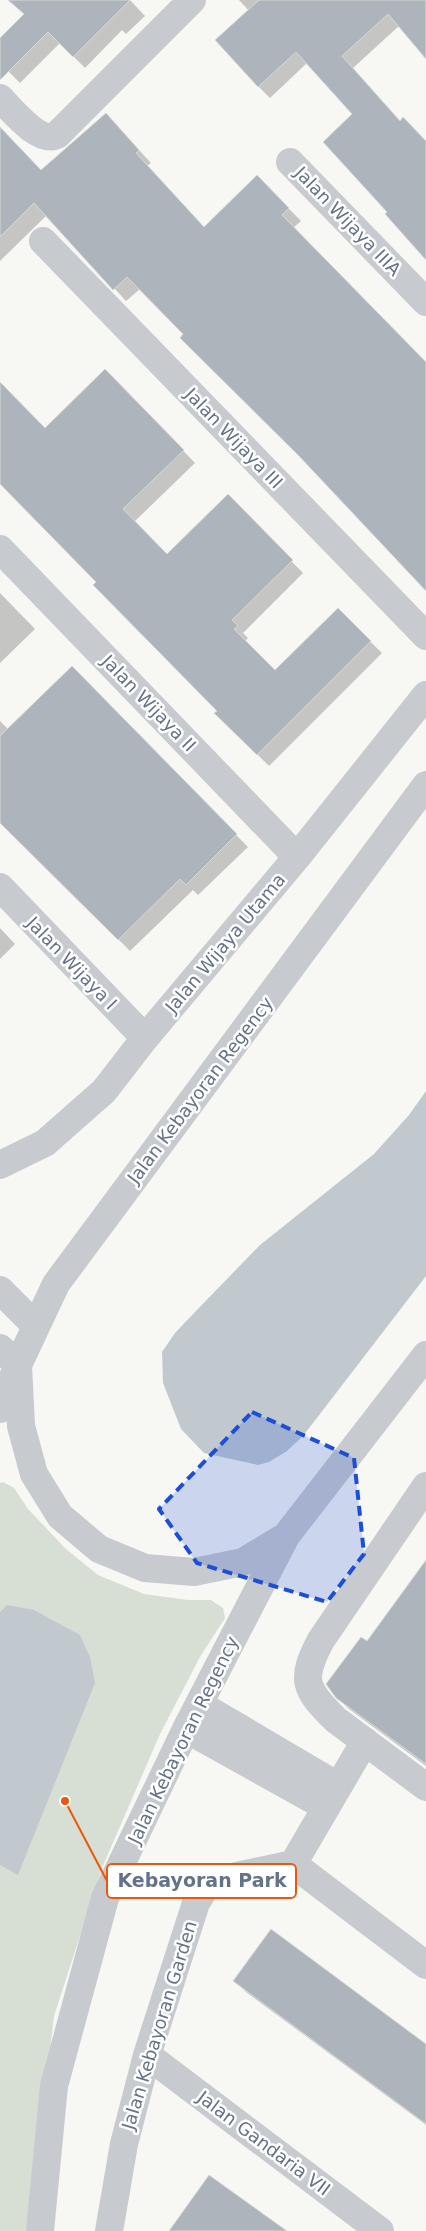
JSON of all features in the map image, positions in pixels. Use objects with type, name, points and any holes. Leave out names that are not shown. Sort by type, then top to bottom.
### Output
[{"type":"street","points":[[0,98],[40,136],[52,137],[56,135],[192,0]]},
{"type":"street","name":"Jalan Wijaya IIIA","points":[[290,162],[426,302]]},
{"type":"street","name":"Jalan Wijaya III","points":[[43,240],[426,636]]},
{"type":"street","name":"Jalan Wijaya II","points":[[0,550],[297,856]]},
{"type":"street","name":"Jalan Wijaya Utama","points":[[0,1165],[45,1143],[104,1091],[145,1038],[297,856],[426,695]]},
{"type":"street","name":"Jalan Kebayoran Regency","points":[[0,1409],[9,1356],[36,1326],[56,1284],[426,785]]},
{"type":"street","name":"Jalan Wijaya I","points":[[0,887],[145,1038]]},
{"type":"street","points":[[0,1290],[36,1326]]},
{"type":"street","points":[[9,1356],[22,1426],[34,1474],[60,1516],[99,1549],[145,1568],[194,1572],[243,1562],[286,1536]]},
{"type":"street","name":"Jalan Kebayoran Regency","points":[[40,2231],[54,2086],[105,1898],[186,1729],[286,1536],[426,1356]]},
{"type":"street","points":[[422,1500],[321,1640],[308,1668],[308,1684],[323,1707],[336,1720],[426,1787]]},
{"type":"street","points":[[199,1704],[332,1797]]},
{"type":"street","points":[[186,1729],[332,1797]]},
{"type":"street","points":[[365,1740],[293,1864],[426,1965]]},
{"type":"street","name":"Jalan Kebayoran Garden","points":[[109,2231],[124,2144],[148,2055],[196,1903],[205,1888],[218,1880],[293,1864]]},
{"type":"street","name":"Jalan Gandaria VII","points":[[148,2055],[380,2231]]},
{"type":"highlighted area","points":[[252,1412],[354,1458],[364,1554],[327,1602],[197,1563],[159,1509]]},
{"type":"shaded area","points":[[426,1091],[426,1276],[303,1436],[287,1451],[269,1462],[258,1465],[204,1453],[181,1429],[163,1383],[162,1352],[175,1333],[260,1245],[374,1154],[409,1115]]},
{"type":"shaded area","points":[[3,1482],[14,1488],[28,1509],[66,1549],[98,1575],[144,1594],[188,1600],[211,1600],[223,1608],[225,1618],[200,1657],[160,1734],[102,1868],[54,2016],[29,2231],[0,2231],[0,1483]]},
{"type":"shaded area","points":[[7,1605],[34,1610],[80,1635],[90,1657],[95,1683],[18,1875],[0,1865],[0,1612]]},
{"type":"building","points":[[8,0],[130,0],[73,57],[48,32],[0,80],[0,38],[24,14]]},
{"type":"building","points":[[259,0],[426,0],[426,59],[388,14],[342,56],[400,121],[403,117],[426,141],[426,260],[385,214],[387,212],[323,142],[352,114],[296,52],[258,87],[215,40]]},
{"type":"building","points":[[106,113],[139,150],[136,153],[204,227],[257,175],[289,208],[282,215],[426,362],[426,591],[299,456],[180,338],[183,334],[127,277],[113,290],[34,203],[0,237],[0,127],[41,170]]},
{"type":"building","points":[[105,369],[184,450],[123,509],[167,554],[228,494],[293,560],[232,620],[238,626],[234,629],[275,670],[338,608],[371,641],[257,755],[214,713],[217,711],[93,585],[96,582],[0,484],[0,382],[45,428]]},
{"type":"building","points":[[72,666],[237,834],[186,885],[180,879],[118,940],[0,823],[0,736]]},
{"type":"building","points":[[426,1560],[426,1764],[336,1698],[326,1684],[361,1637],[367,1641]]},
{"type":"building","points":[[271,1929],[426,2044],[426,2124],[233,1981]]},
{"type":"building","points":[[209,2175],[287,2231],[169,2231]]},
{"type":"place","name":"Kebayoran Park","points":[[65,1801]]}]
